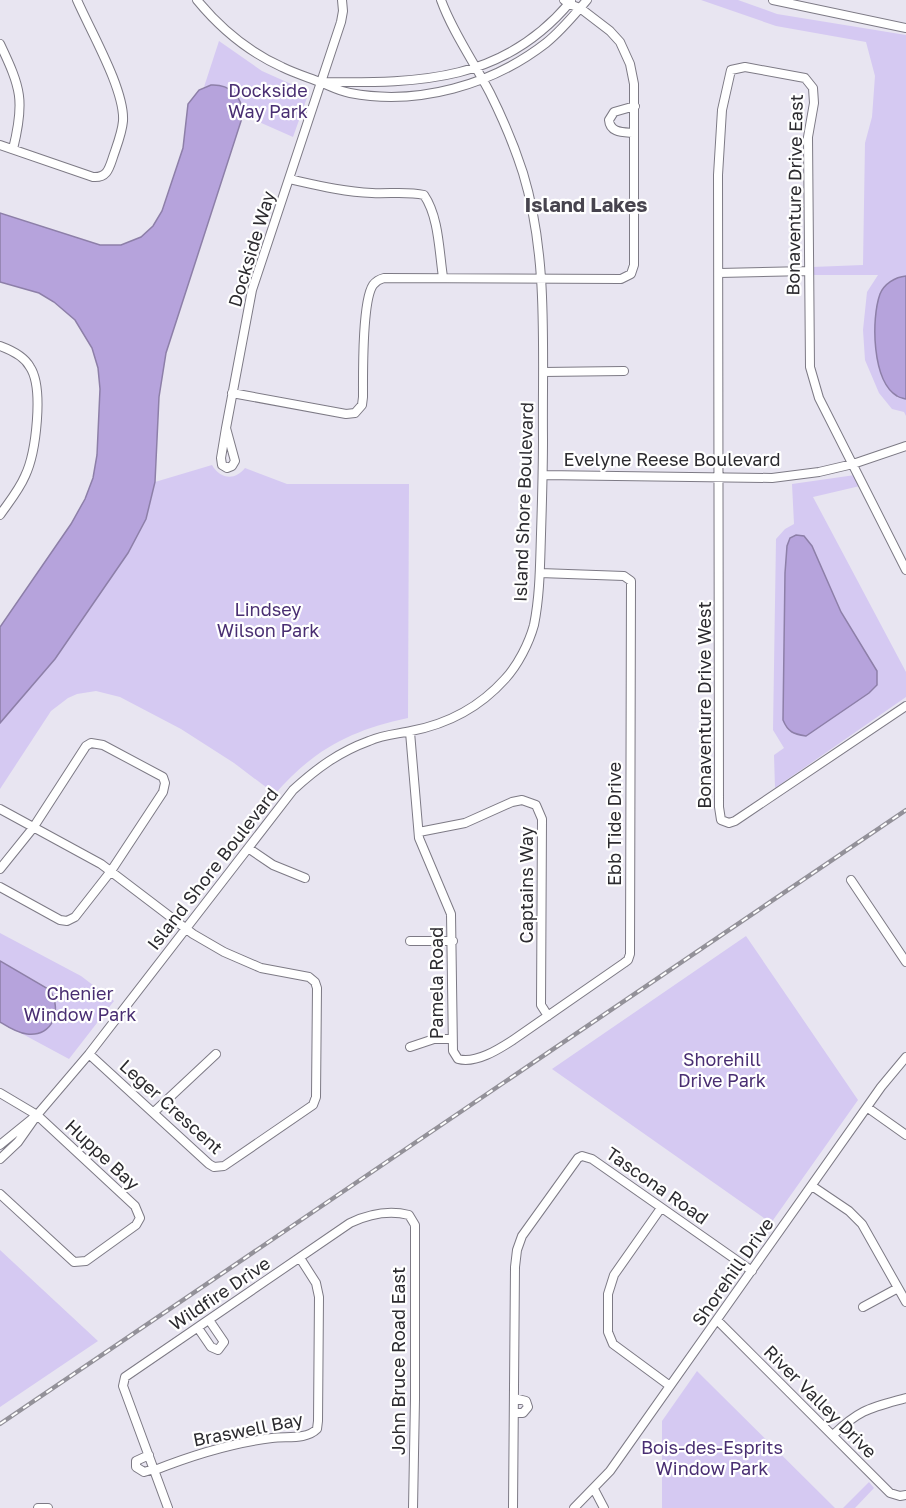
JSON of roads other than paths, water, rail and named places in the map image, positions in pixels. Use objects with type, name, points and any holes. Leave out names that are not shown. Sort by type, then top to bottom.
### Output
[{"type":"street","points":[[0,146],[93,177],[102,176],[108,171],[121,131],[122,104],[77,0]]},
{"type":"street","points":[[197,0],[215,20],[255,52],[287,70],[348,93],[387,97],[411,96],[445,90],[482,80],[525,58],[546,43],[562,29],[587,0]]},
{"type":"street","name":"Dockside Way","points":[[226,428],[252,290],[341,22],[342,0]]},
{"type":"street","name":"Island Shore Boulevard","points":[[0,1159],[18,1142],[89,1054],[293,790],[329,759],[370,740],[385,735],[410,732],[456,718],[488,696],[507,678],[521,657],[533,628],[540,573],[543,475],[542,278],[535,223],[524,174],[504,123],[441,0]]},
{"type":"street","points":[[773,0],[906,28]]},
{"type":"street","points":[[232,393],[346,414],[355,413],[362,405],[364,327],[370,290],[378,280],[384,278],[621,279],[633,272],[633,74],[620,42],[580,8],[568,1],[536,35],[511,52],[476,68],[448,76],[375,83],[321,82]]},
{"type":"street","points":[[0,44],[20,92],[21,115],[13,149]]},
{"type":"street","name":"Bonaventure Drive East","points":[[719,477],[718,175],[722,110],[732,70],[745,67],[805,78],[813,88],[814,103],[808,137],[810,367],[819,398],[906,570]]},
{"type":"street","points":[[634,106],[614,111],[609,120],[616,131],[634,134]]},
{"type":"street","points":[[289,179],[342,190],[424,195],[429,202],[436,232],[443,277]]},
{"type":"street","points":[[719,273],[808,271]]},
{"type":"street","points":[[0,346],[23,358],[30,367],[36,386],[34,451],[26,476],[0,515]]},
{"type":"street","points":[[543,372],[624,371]]},
{"type":"street","name":"Evelyne Reese Boulevard","points":[[543,475],[609,474],[772,478],[819,472],[853,464],[906,446]]},
{"type":"street","name":"Bonaventure Drive West","points":[[719,477],[719,807],[721,820],[729,823],[735,822],[906,706]]},
{"type":"street","name":"Ebb Tide Drive","points":[[458,1059],[471,1059],[493,1051],[624,963],[630,954],[631,581],[624,576],[540,573]]},
{"type":"street","name":"Pamela Road","points":[[410,732],[421,844],[451,914],[452,1039],[453,1051],[458,1059]]},
{"type":"street","points":[[0,869],[33,828],[86,746],[92,743],[103,745],[163,777],[165,783],[163,792],[111,871],[75,917],[67,921],[60,920],[0,887]]},
{"type":"street","name":"Captains Way","points":[[419,832],[465,823],[517,801],[528,801],[539,810],[542,819],[541,1005],[548,1016]]},
{"type":"street","points":[[0,809],[70,846],[111,871],[186,928]]},
{"type":"street","points":[[248,848],[273,865],[305,878]]},
{"type":"street","points":[[851,880],[906,962]]},
{"type":"street","name":"Leger Crescent","points":[[89,1054],[209,1164],[218,1167],[227,1164],[310,1108],[316,1097],[317,988],[315,982],[309,977],[276,972],[248,963],[224,952],[186,928]]},
{"type":"street","points":[[410,941],[453,941]]},
{"type":"street","points":[[410,1047],[434,1039],[452,1039]]},
{"type":"street","points":[[154,1112],[216,1054]]},
{"type":"street","name":"Shorehill Drive","points":[[574,1508],[610,1471],[891,1074],[906,1057]]},
{"type":"street","points":[[0,1093],[37,1116]]},
{"type":"street","points":[[868,1108],[906,1134]]},
{"type":"street","name":"Island Shore Boulevard","points":[[0,1145],[37,1116]]},
{"type":"street","name":"Huppe Bay","points":[[0,1194],[74,1262],[86,1261],[136,1225],[140,1218],[135,1206],[37,1116]]},
{"type":"street","name":"Tascona Road","points":[[513,1508],[517,1250],[522,1236],[578,1158],[587,1156],[752,1271]]},
{"type":"street","points":[[812,1186],[849,1211],[862,1224],[906,1302]]},
{"type":"street","points":[[661,1208],[614,1275],[608,1294],[608,1332],[613,1344],[670,1386]]},
{"type":"street","name":"Wildfire Drive","points":[[168,1508],[125,1393],[123,1381],[125,1377],[350,1223],[379,1213],[409,1215]]},
{"type":"street","name":"John Bruce Road East","points":[[409,1215],[415,1225],[413,1508]]},
{"type":"street","name":"Braswell Bay","points":[[154,1469],[220,1447],[269,1438],[307,1436],[317,1429],[319,1297],[316,1283],[300,1258]]},
{"type":"street","points":[[863,1307],[898,1288]]},
{"type":"street","points":[[198,1328],[211,1347],[218,1350],[224,1342],[209,1320]]},
{"type":"street","name":"River Valley Drive","points":[[717,1320],[890,1493],[906,1495]]},
{"type":"street","name":"Tascona Road","points":[[514,1398],[526,1401],[528,1407],[523,1413],[514,1413]]},
{"type":"street","points":[[833,1435],[852,1417],[861,1412],[906,1398]]},
{"type":"street","points":[[149,1455],[136,1461],[136,1467],[144,1472],[154,1469]]},
{"type":"street","points":[[594,1489],[604,1508]]},
{"type":"street","name":"Shorehill Drive","points":[[567,1508],[581,1501]]},
{"type":"street","points":[[38,1508],[48,1508]]},
{"type":"railway","points":[[0,1424],[906,810]]},
{"type":"district","name":"Island Lakes","points":[[586,205]]},
{"type":"park label","name":"Dockside Way Park","points":[[268,101]]},
{"type":"park label","name":"Lindsey Wilson Park","points":[[268,620]]},
{"type":"park label","name":"Chenier Window Park","points":[[80,1004]]},
{"type":"park label","name":"Shorehill Drive Park","points":[[722,1070]]},
{"type":"park label","name":"Bois-des-Esprits Window Park","points":[[712,1458]]}]
